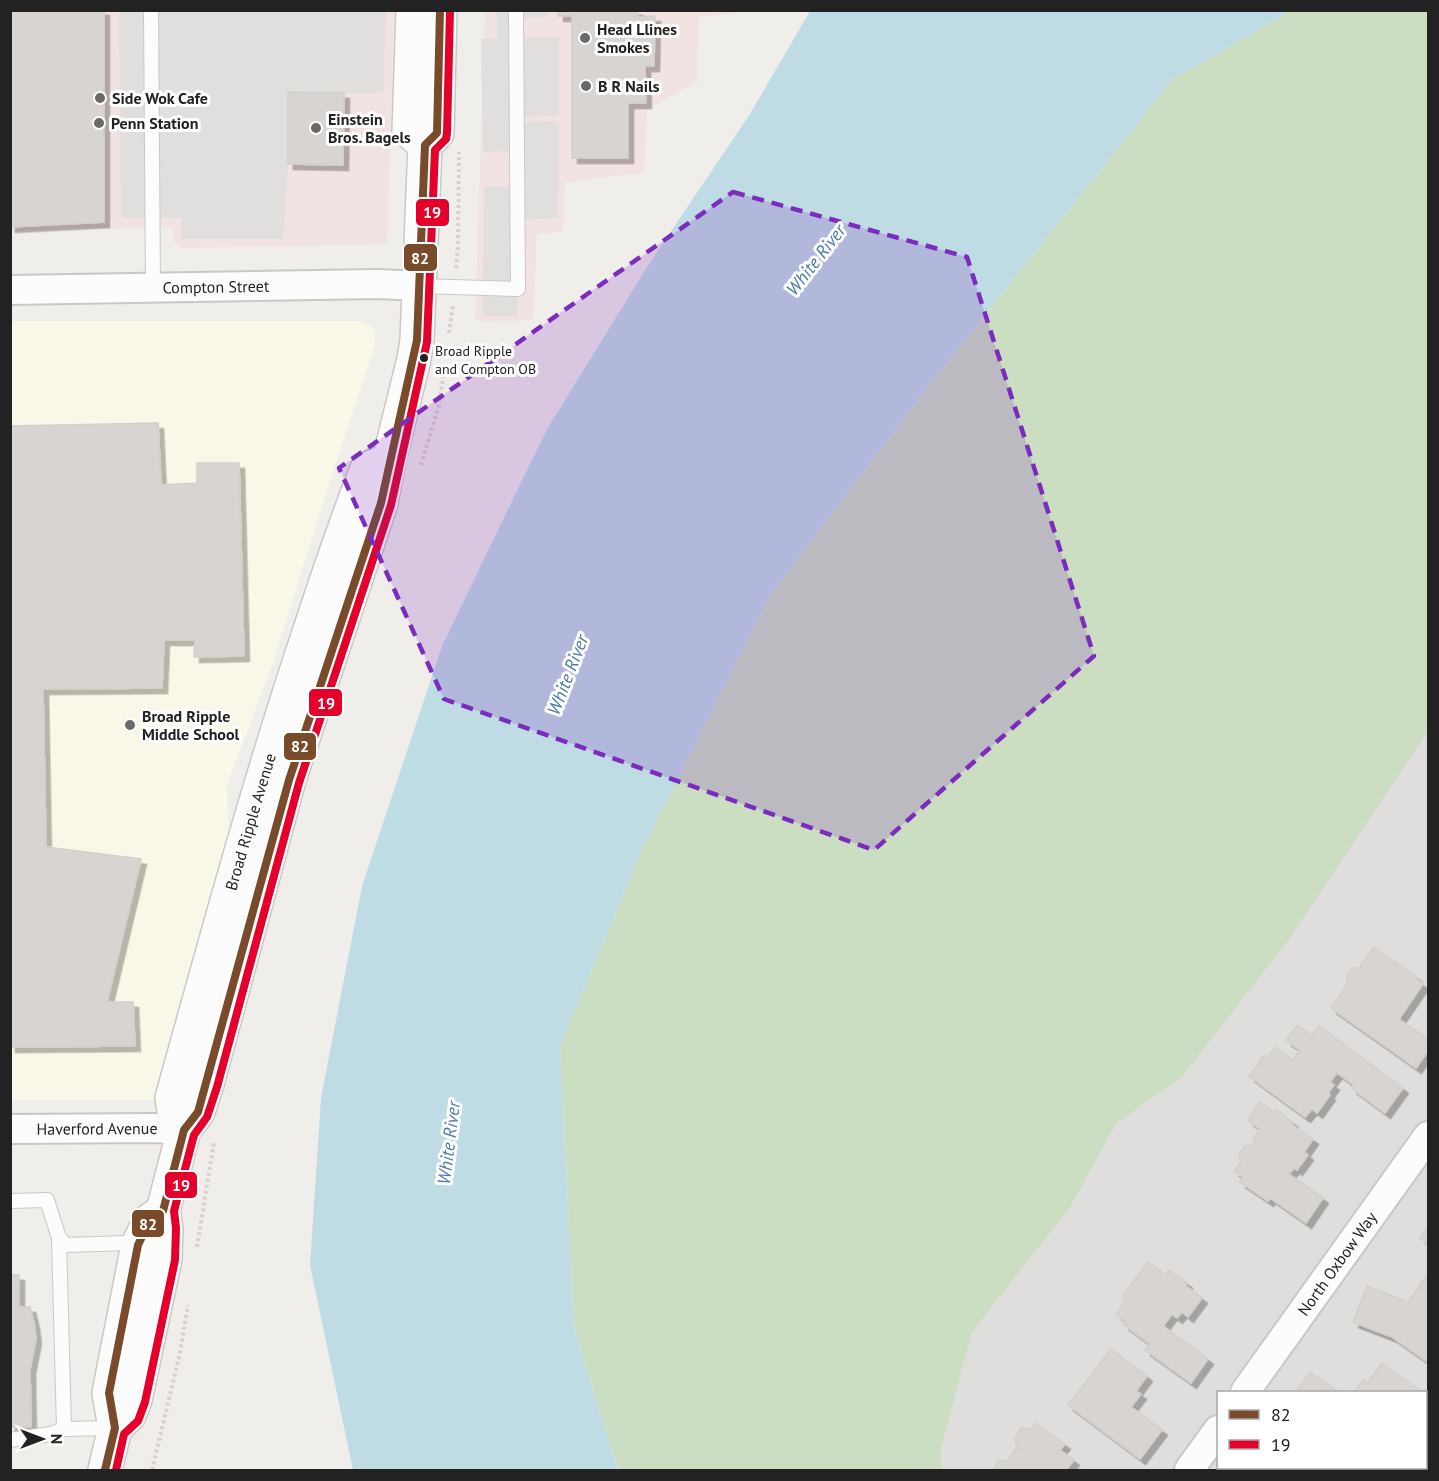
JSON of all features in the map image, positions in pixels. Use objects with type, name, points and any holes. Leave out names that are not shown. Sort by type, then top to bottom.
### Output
[{"type":"street","points":[[412,10],[409,131],[425,145]]},
{"type":"street","name":"Broad Ripple Avenue","points":[[115,1428],[129,1415],[142,1367],[165,1259],[166,1229],[163,1211],[184,1130],[198,1112],[207,1084],[290,780],[381,503],[389,460],[414,359],[420,286],[425,145],[438,133],[440,10]]},
{"type":"street","name":"Compton Street","points":[[10,290],[377,284],[420,286]]},
{"type":"street","name":"Haverford Avenue","points":[[10,1129],[154,1128],[184,1130]]},
{"type":"street","name":"North Oxbow Way","points":[[1246,1391],[1428,1136]]},
{"type":"street","name":"Broad Ripple Avenue","points":[[105,1470],[115,1428],[109,1393],[138,1245],[150,1220],[163,1211]]},
{"type":"street","points":[[1190,1470],[1217,1431]]},
{"type":"lane","points":[[151,10],[153,287]]},
{"type":"lane","points":[[420,286],[518,289],[516,10]]},
{"type":"lane","points":[[10,1201],[47,1200],[59,1238],[64,1429]]},
{"type":"lane","points":[[59,1238],[66,1245],[129,1243],[138,1245]]},
{"type":"lane","points":[[10,1440],[51,1434],[64,1429],[115,1428]]},
{"type":"highlighted area","points":[[733,192],[967,257],[1094,656],[874,850],[444,699],[339,468]]},
{"type":"shaded area","points":[[497,10],[549,11],[549,17],[516,18],[516,38],[559,37],[559,114],[518,117],[518,122],[552,121],[559,124],[558,218],[518,220],[518,316],[483,316],[484,187],[518,187],[518,151],[483,152],[481,39],[497,38]]},
{"type":"shaded area","points":[[10,11],[394,11],[387,244],[183,248],[173,241],[174,227],[11,231]]},
{"type":"shaded area","points":[[119,11],[386,11],[383,93],[288,93],[288,164],[283,239],[181,239],[181,218],[121,218]]},
{"type":"shaded area","points":[[485,11],[747,11],[699,17],[697,82],[647,109],[644,173],[565,182],[563,231],[537,235],[533,320],[475,321]]},
{"type":"shaded area","name":"Broad Ripple Middle School","points":[[10,321],[360,321],[375,331],[375,345],[273,663],[227,786],[229,843],[159,1096],[154,1100],[11,1100]]},
{"type":"shaded area","points":[[1428,731],[1428,1470],[942,1470],[941,1450],[972,1332],[1070,1208],[1116,1124],[1182,1077]]},
{"type":"green space","points":[[1288,11],[1428,11],[1428,731],[1289,939],[1182,1077],[1116,1124],[1070,1208],[972,1332],[941,1450],[942,1470],[618,1470],[574,1328],[560,1046],[643,848],[771,594],[913,406],[1173,79]]},
{"type":"water","name":"White River","points":[[810,11],[1288,11],[1173,79],[913,406],[771,594],[643,848],[560,1046],[574,1328],[618,1470],[353,1470],[310,1265],[321,1098],[362,886],[442,646],[546,431],[647,267],[750,114]]},
{"type":"building","points":[[10,10],[104,10],[104,222],[10,227]]},
{"type":"building","points":[[558,10],[638,10],[638,17],[655,16],[654,66],[645,66],[646,103],[628,103],[628,158],[572,158],[572,16],[558,16]]},
{"type":"building","name":"Einstein Bros. Bagels","points":[[288,92],[344,93],[343,165],[288,164]]},
{"type":"building","name":"Broad Ripple Middle School","points":[[158,423],[161,485],[197,483],[197,463],[239,463],[244,656],[194,657],[195,640],[164,640],[162,688],[43,689],[46,847],[141,859],[107,1002],[133,1002],[135,1046],[10,1047],[10,426]]},
{"type":"building","points":[[1374,947],[1417,977],[1416,979],[1423,984],[1399,1019],[1428,1039],[1428,1051],[1416,1068],[1331,1008],[1348,983],[1346,978],[1353,968],[1359,968]]},
{"type":"building","points":[[1297,1025],[1312,1035],[1319,1026],[1403,1088],[1385,1113],[1351,1088],[1354,1085],[1337,1073],[1330,1082],[1334,1085],[1328,1093],[1330,1095],[1317,1113],[1312,1109],[1305,1117],[1249,1076],[1264,1055],[1267,1058],[1275,1047],[1293,1060],[1300,1050],[1286,1040]]},
{"type":"building","points":[[1260,1102],[1274,1112],[1276,1110],[1313,1139],[1304,1152],[1308,1155],[1297,1170],[1294,1168],[1289,1174],[1323,1198],[1306,1223],[1270,1198],[1268,1201],[1240,1182],[1243,1177],[1234,1171],[1241,1161],[1239,1154],[1245,1146],[1251,1146],[1260,1129],[1248,1120]]},
{"type":"building","points":[[1428,1226],[1428,1244],[1420,1238]]},
{"type":"building","points":[[1148,1262],[1166,1275],[1169,1270],[1202,1298],[1188,1317],[1182,1312],[1177,1318],[1172,1314],[1163,1326],[1208,1359],[1191,1383],[1145,1350],[1150,1344],[1123,1324],[1125,1321],[1116,1314],[1126,1300],[1122,1297]]},
{"type":"building","points":[[1428,1273],[1428,1358],[1426,1361],[1392,1337],[1353,1322],[1367,1286],[1408,1302]]},
{"type":"building","points":[[10,1275],[19,1275],[19,1307],[30,1307],[34,1323],[36,1339],[30,1369],[31,1427],[10,1427]]},
{"type":"building","points":[[1111,1349],[1147,1376],[1136,1391],[1141,1394],[1131,1407],[1162,1430],[1140,1459],[1068,1405]]},
{"type":"building","points":[[1382,1363],[1421,1391],[1355,1391],[1363,1380],[1367,1383]]},
{"type":"building","points":[[1310,1372],[1338,1391],[1297,1391]]},
{"type":"building","points":[[1035,1423],[1065,1444],[1060,1450],[1074,1460],[1066,1470],[992,1470],[999,1461],[1008,1460],[1018,1447],[1015,1437],[1021,1428],[1031,1429]]},
{"type":"building","points":[[1274,1469],[1276,1470],[1251,1470]]},
{"type":"building","points":[[1341,1469],[1343,1470],[1291,1470]]},
{"type":"transit line","name":"82","points":[[105,1470],[115,1428],[109,1393],[138,1245],[150,1220],[163,1211],[184,1130],[198,1112],[289,780],[381,503],[417,340],[425,145],[437,133],[440,10]]},
{"type":"transit line","name":"19","points":[[116,1470],[124,1434],[138,1421],[145,1402],[175,1260],[174,1211],[194,1135],[207,1117],[217,1087],[299,783],[391,505],[427,342],[435,150],[446,139],[447,133],[450,10]]},
{"type":"place","name":"Head Llines Smokes","points":[[585,38]]},
{"type":"place","name":"B R Nails","points":[[586,86]]},
{"type":"place","name":"Side Wok Cafe","points":[[100,98]]},
{"type":"place","name":"Penn Station","points":[[99,123]]},
{"type":"place","name":"Einstein Bros. Bagels","points":[[316,128]]},
{"type":"place","name":"Broad Ripple and Compton OB","points":[[424,358]]},
{"type":"place","name":"Broad Ripple Middle School","points":[[130,725]]}]
